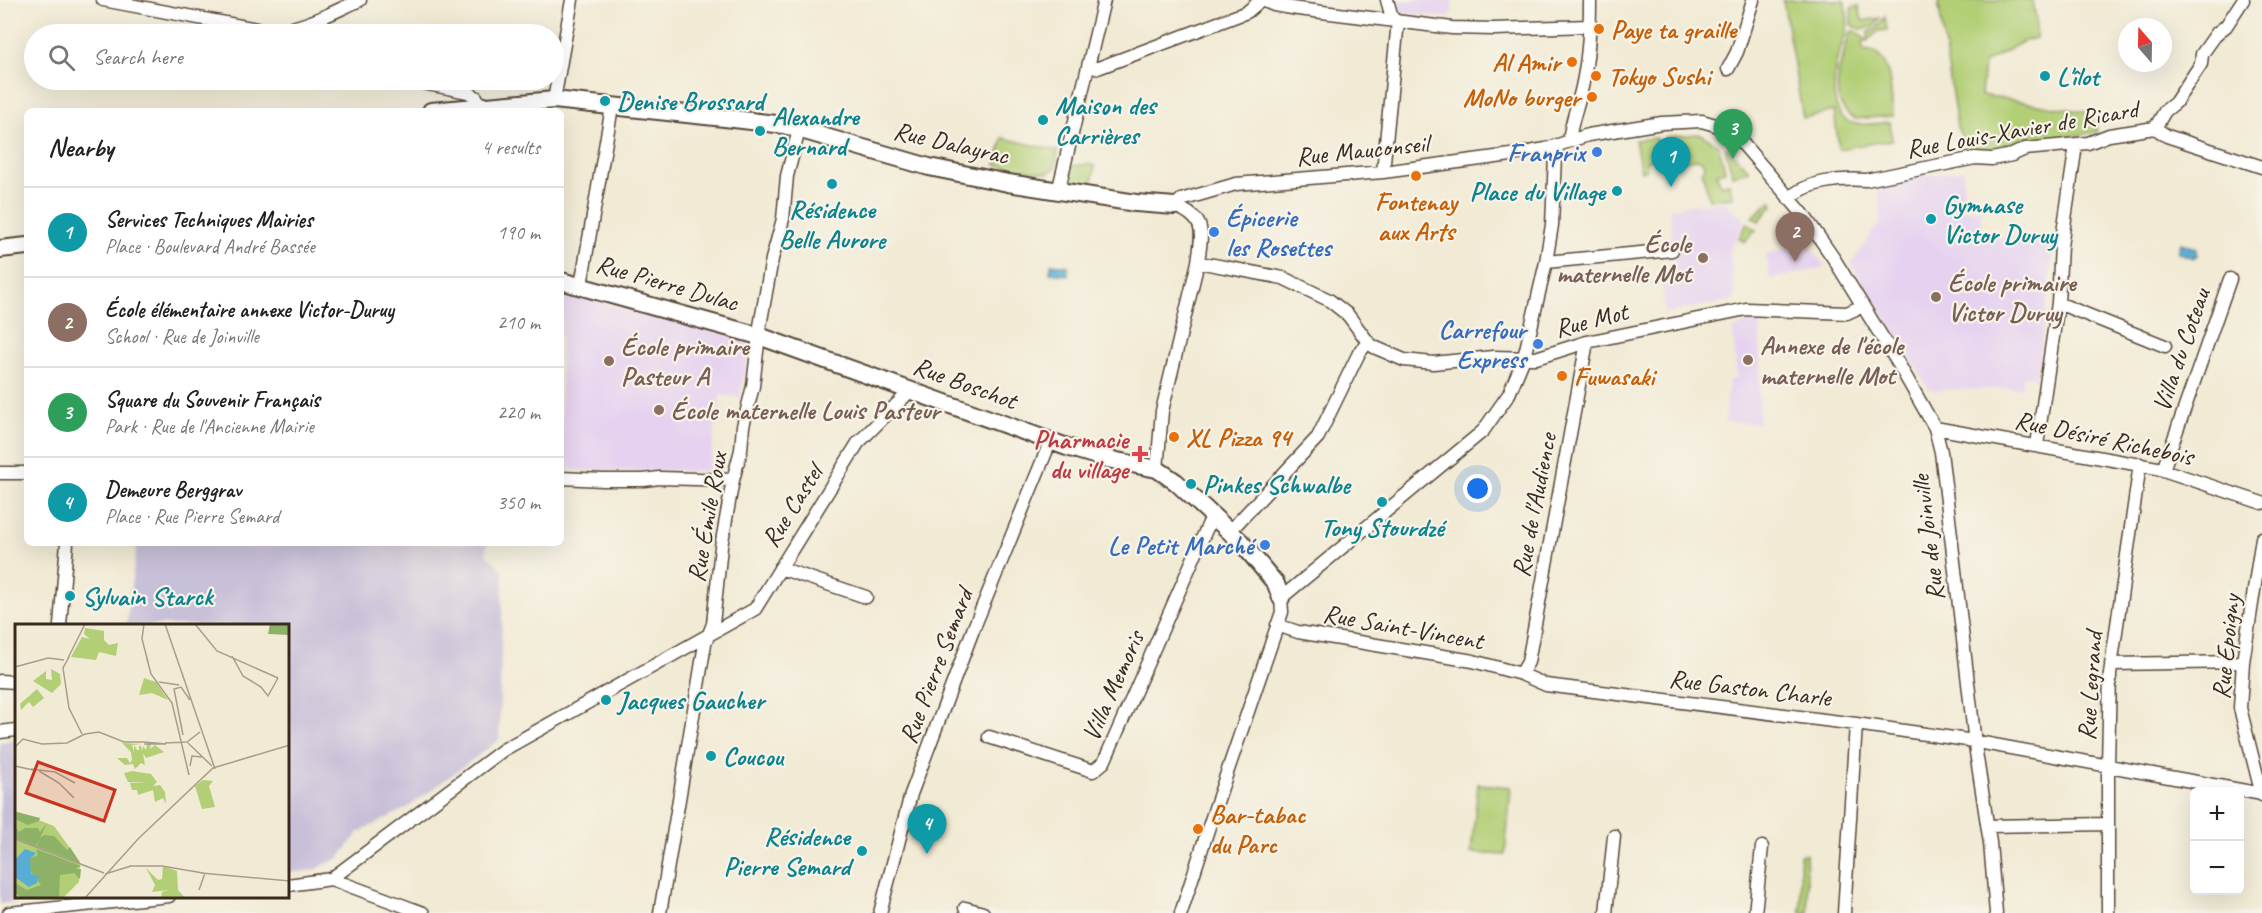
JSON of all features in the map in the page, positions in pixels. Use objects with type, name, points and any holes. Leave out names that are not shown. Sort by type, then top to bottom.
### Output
[{"type":"main road","name":"Rue Dalayrac","points":[[461,108],[554,100],[784,125],[929,167],[1058,192],[1143,204],[1175,206]]},
{"type":"main road","points":[[0,249],[24,246]]},
{"type":"main road","name":"Rue Pierre Dulac","points":[[564,282],[759,336]]},
{"type":"main road","name":"Rue Boschot","points":[[759,336],[1067,447],[1107,459],[1157,469]]},
{"type":"main road","points":[[1157,469],[1176,482],[1230,531],[1276,584],[1281,598]]},
{"type":"street","points":[[103,0],[231,24]]},
{"type":"street","points":[[306,24],[360,0]]},
{"type":"street","points":[[564,44],[572,0]]},
{"type":"street","points":[[1058,192],[1104,0]]},
{"type":"street","points":[[1089,67],[1098,68],[1247,12],[1262,0],[1282,7],[1452,28],[1590,26]]},
{"type":"street","points":[[1383,172],[1395,21],[1387,0]]},
{"type":"street","points":[[1728,69],[1737,52],[1753,0]]},
{"type":"street","points":[[2155,128],[2165,111],[2175,103],[2201,64],[2202,54],[2217,33],[2226,26],[2243,0]]},
{"type":"street","points":[[1181,913],[1282,612],[1281,598],[1483,431],[1509,394],[1524,358],[1546,262],[1552,225],[1556,156],[1563,143],[1582,86],[1591,1]]},
{"type":"street","points":[[458,90],[476,97],[481,106]]},
{"type":"street","points":[[554,100],[556,90]]},
{"type":"street","points":[[581,285],[612,107]]},
{"type":"street","name":"Rue Mauconseil","points":[[1175,206],[1186,197],[1211,193],[1236,184],[1383,172],[1511,155],[1588,135],[1662,123],[1702,121],[1729,132],[1743,143],[1789,199]]},
{"type":"street","name":"Rue Louis-Xavier de Ricard","points":[[1789,199],[1796,192],[1813,185],[1849,179],[1866,180],[1976,158],[1992,159],[2012,155],[2025,149],[2088,143],[2109,135],[2155,128],[2167,136],[2262,167]]},
{"type":"street","name":"Rue Émile Roux","points":[[660,913],[705,644],[712,624],[721,547],[733,480],[739,465],[743,426],[753,386],[772,259],[783,219],[787,176],[799,130]]},
{"type":"street","points":[[2037,445],[2058,303],[2061,246],[2076,145]]},
{"type":"street","name":"Rue de Joinville","points":[[1789,199],[1803,214],[1829,251],[1935,428],[1941,452],[1975,741],[1988,826],[1996,913]]},
{"type":"street","points":[[1157,469],[1162,411],[1198,262],[1202,236],[1196,217],[1175,206]]},
{"type":"street","points":[[1546,262],[1672,250]]},
{"type":"street","points":[[1198,262],[1283,278],[1319,294],[1348,315],[1368,342],[1359,353],[1314,442],[1230,531]]},
{"type":"street","name":"Villa du Coteau","points":[[2163,470],[2230,279]]},
{"type":"street","points":[[2058,303],[2165,346]]},
{"type":"street","name":"Rue Mot","points":[[1368,342],[1404,360],[1433,363],[1493,357],[1536,358],[1587,342],[1746,309],[1846,313],[1862,306]]},
{"type":"street","name":"Rue de l'Audience","points":[[1521,674],[1528,662],[1587,342]]},
{"type":"street","name":"Rue Castel","points":[[331,879],[503,750],[755,609],[858,443],[910,391]]},
{"type":"street","name":"Rue Désiré Richebois","points":[[1935,428],[2140,464],[2262,503]]},
{"type":"street","name":"Rue Pierre Semard","points":[[880,913],[911,794],[973,630],[1051,440]]},
{"type":"street","name":"Rue Legrand","points":[[2108,913],[2111,664],[2140,464]]},
{"type":"street","points":[[0,472],[24,473]]},
{"type":"street","points":[[564,478],[733,480]]},
{"type":"street","name":"Villa Memoris","points":[[990,737],[1093,771],[1104,762],[1214,517]]},
{"type":"street","name":"Rue Epoigny","points":[[2262,538],[2243,662],[2240,708],[2262,794]]},
{"type":"street","points":[[60,624],[67,546]]},
{"type":"street","points":[[780,568],[866,597]]},
{"type":"street","name":"Rue Saint-Vincent","points":[[1277,625],[1298,632],[1473,661],[1521,674]]},
{"type":"street","points":[[2111,664],[2243,662]]},
{"type":"street","name":"Rue Gaston Charle","points":[[1521,674],[1546,686],[1975,741],[2262,794]]},
{"type":"street","points":[[0,681],[15,682]]},
{"type":"street","points":[[1844,913],[1856,724]]},
{"type":"street","points":[[0,732],[15,730]]},
{"type":"street","points":[[1988,826],[2102,822],[2108,824]]},
{"type":"street","points":[[1606,913],[1614,836]]},
{"type":"street","points":[[1755,913],[1762,847]]},
{"type":"street","points":[[290,885],[331,879],[423,913]]},
{"type":"street","points":[[9,913],[160,898]]},
{"type":"street","points":[[965,908],[983,913]]},
{"type":"shaded area","points":[[1395,0],[1454,0],[1450,18],[1399,12]]},
{"type":"shaded area","points":[[1963,170],[1963,210],[1981,210],[1981,238],[2055,239],[2037,378],[2024,376],[2022,388],[1930,390],[1851,264],[1880,222],[1878,183]]},
{"type":"shaded area","name":"École maternelle Mot","points":[[1724,202],[1744,218],[1730,251],[1735,296],[1732,300],[1665,313],[1660,267],[1675,265],[1670,209],[1685,205]]},
{"type":"shaded area","points":[[1808,244],[1825,267],[1770,279],[1766,254]]},
{"type":"shaded area","points":[[564,293],[743,339],[749,348],[740,398],[720,395],[709,471],[564,470]]},
{"type":"shaded area","name":"Annexe de l'école maternelle Mot","points":[[1760,316],[1759,423],[1725,422],[1729,379],[1737,379],[1733,330]]},
{"type":"shaded area","points":[[137,546],[487,546],[486,554],[503,570],[499,740],[407,808],[359,832],[339,858],[314,870],[290,873],[290,624],[126,624]]},
{"type":"shaded area","points":[[15,740],[15,898],[58,898],[0,904],[0,742]]},
{"type":"green space","points":[[1783,0],[1844,0],[1848,25],[1837,60],[1834,88],[1837,107],[1848,121],[1857,124],[1890,122],[1892,140],[1839,149],[1834,111],[1803,118]]},
{"type":"green space","points":[[1938,0],[2033,0],[2036,38],[2024,41],[1984,63],[1981,95],[2086,112],[2096,126],[2097,132],[1967,153],[1957,127]]},
{"type":"green space","points":[[1859,6],[1862,21],[1880,18],[1873,27],[1861,29],[1851,25],[1851,8]]},
{"type":"green space","points":[[1885,17],[1887,30],[1879,31],[1868,40],[1868,32],[1876,29]]},
{"type":"green space","points":[[1856,31],[1867,41],[1862,43],[1863,50],[1873,52],[1885,65],[1890,85],[1893,116],[1855,119],[1845,111],[1840,102],[1838,79],[1840,66],[1850,32]]},
{"type":"green space","points":[[1698,134],[1719,146],[1725,171],[1717,173],[1720,185],[1729,183],[1733,197],[1709,199],[1702,161],[1696,159],[1685,161],[1671,149],[1667,150],[1665,137]]},
{"type":"green space","points":[[1003,138],[1058,151],[1055,168],[1047,173],[996,165]]},
{"type":"green space","points":[[1656,138],[1659,151],[1656,152],[1656,156],[1646,161],[1647,169],[1641,171],[1635,140]]},
{"type":"green space","points":[[1727,148],[1748,171],[1733,175],[1725,149]]},
{"type":"green space","points":[[1088,164],[1095,166],[1091,189],[1072,187],[1068,182],[1071,166]]},
{"type":"green space","points":[[1771,201],[1773,205],[1759,221],[1752,217]]},
{"type":"green space","points":[[1747,223],[1756,230],[1744,242],[1739,238]]},
{"type":"green space","points":[[1478,784],[1511,787],[1505,855],[1471,853]]},
{"type":"green space","points":[[1806,854],[1808,913],[1801,913],[1800,855]]},
{"type":"water","points":[[2181,243],[2197,249],[2197,255],[2193,258],[2178,252]]},
{"type":"water","points":[[1051,264],[1068,266],[1068,275],[1050,273]]},
{"type":"place","name":"Paye ta graille","points":[[1599,29]]},
{"type":"place","name":"Al Amir","points":[[1572,62]]},
{"type":"place","name":"Tokyo Sushi","points":[[1596,76]]},
{"type":"place","name":"L'îlot","points":[[2045,76]]},
{"type":"place","name":"MoNo burger","points":[[1592,97]]},
{"type":"place","name":"Denise Brossard","points":[[605,101]]},
{"type":"place","name":"Maison des Carrières","points":[[1043,120]]},
{"type":"place","name":"Alexandre Bernard","points":[[760,131]]},
{"type":"place","name":"Franprix","points":[[1597,152]]},
{"type":"place","name":"Square du Souvenir Français","points":[[1733,159]]},
{"type":"place","name":"Fontenay aux Arts","points":[[1416,176]]},
{"type":"place","name":"Résidence Belle Aurore","points":[[832,184]]},
{"type":"place","name":"Services Techniques Mairies","points":[[1671,187]]},
{"type":"place","name":"Place du Village","points":[[1617,191]]},
{"type":"place","name":"Gymnase Victor Duruy","points":[[1931,219]]},
{"type":"place","name":"Épicerie les Rosettes","points":[[1214,232]]},
{"type":"place","name":"École maternelle Mot","points":[[1703,258]]},
{"type":"place","name":"École élémentaire annexe Victor-Duruy","points":[[1795,262]]},
{"type":"place","name":"École primaire Victor Duruy","points":[[1936,297]]},
{"type":"place","name":"Carrefour Express","points":[[1538,344]]},
{"type":"place","name":"Annexe de l'école maternelle Mot","points":[[1748,360]]},
{"type":"place","name":"École primaire Pasteur A","points":[[609,361]]},
{"type":"place","name":"Fuwasaki","points":[[1562,376]]},
{"type":"place","name":"École maternelle Louis Pasteur","points":[[659,410]]},
{"type":"place","name":"XL Pizza 94","points":[[1174,437]]},
{"type":"place","name":"Pharmacie du village","points":[[1140,454]]},
{"type":"place","name":"Pinkes Schwalbe","points":[[1191,484]]},
{"type":"place","name":"Tony Stourdzé","points":[[1382,502]]},
{"type":"place","name":"Le Petit Marché","points":[[1265,545]]},
{"type":"place","name":"Sylvain Starck","points":[[70,596]]},
{"type":"place","name":"Jacques Gaucher","points":[[606,700]]},
{"type":"place","name":"Coucou","points":[[711,756]]},
{"type":"place","name":"Bar-tabac du Parc","points":[[1198,829]]},
{"type":"place","name":"Résidence Pierre Semard","points":[[862,851]]},
{"type":"place","name":"Demeure Berggrav","points":[[927,854]]}]
